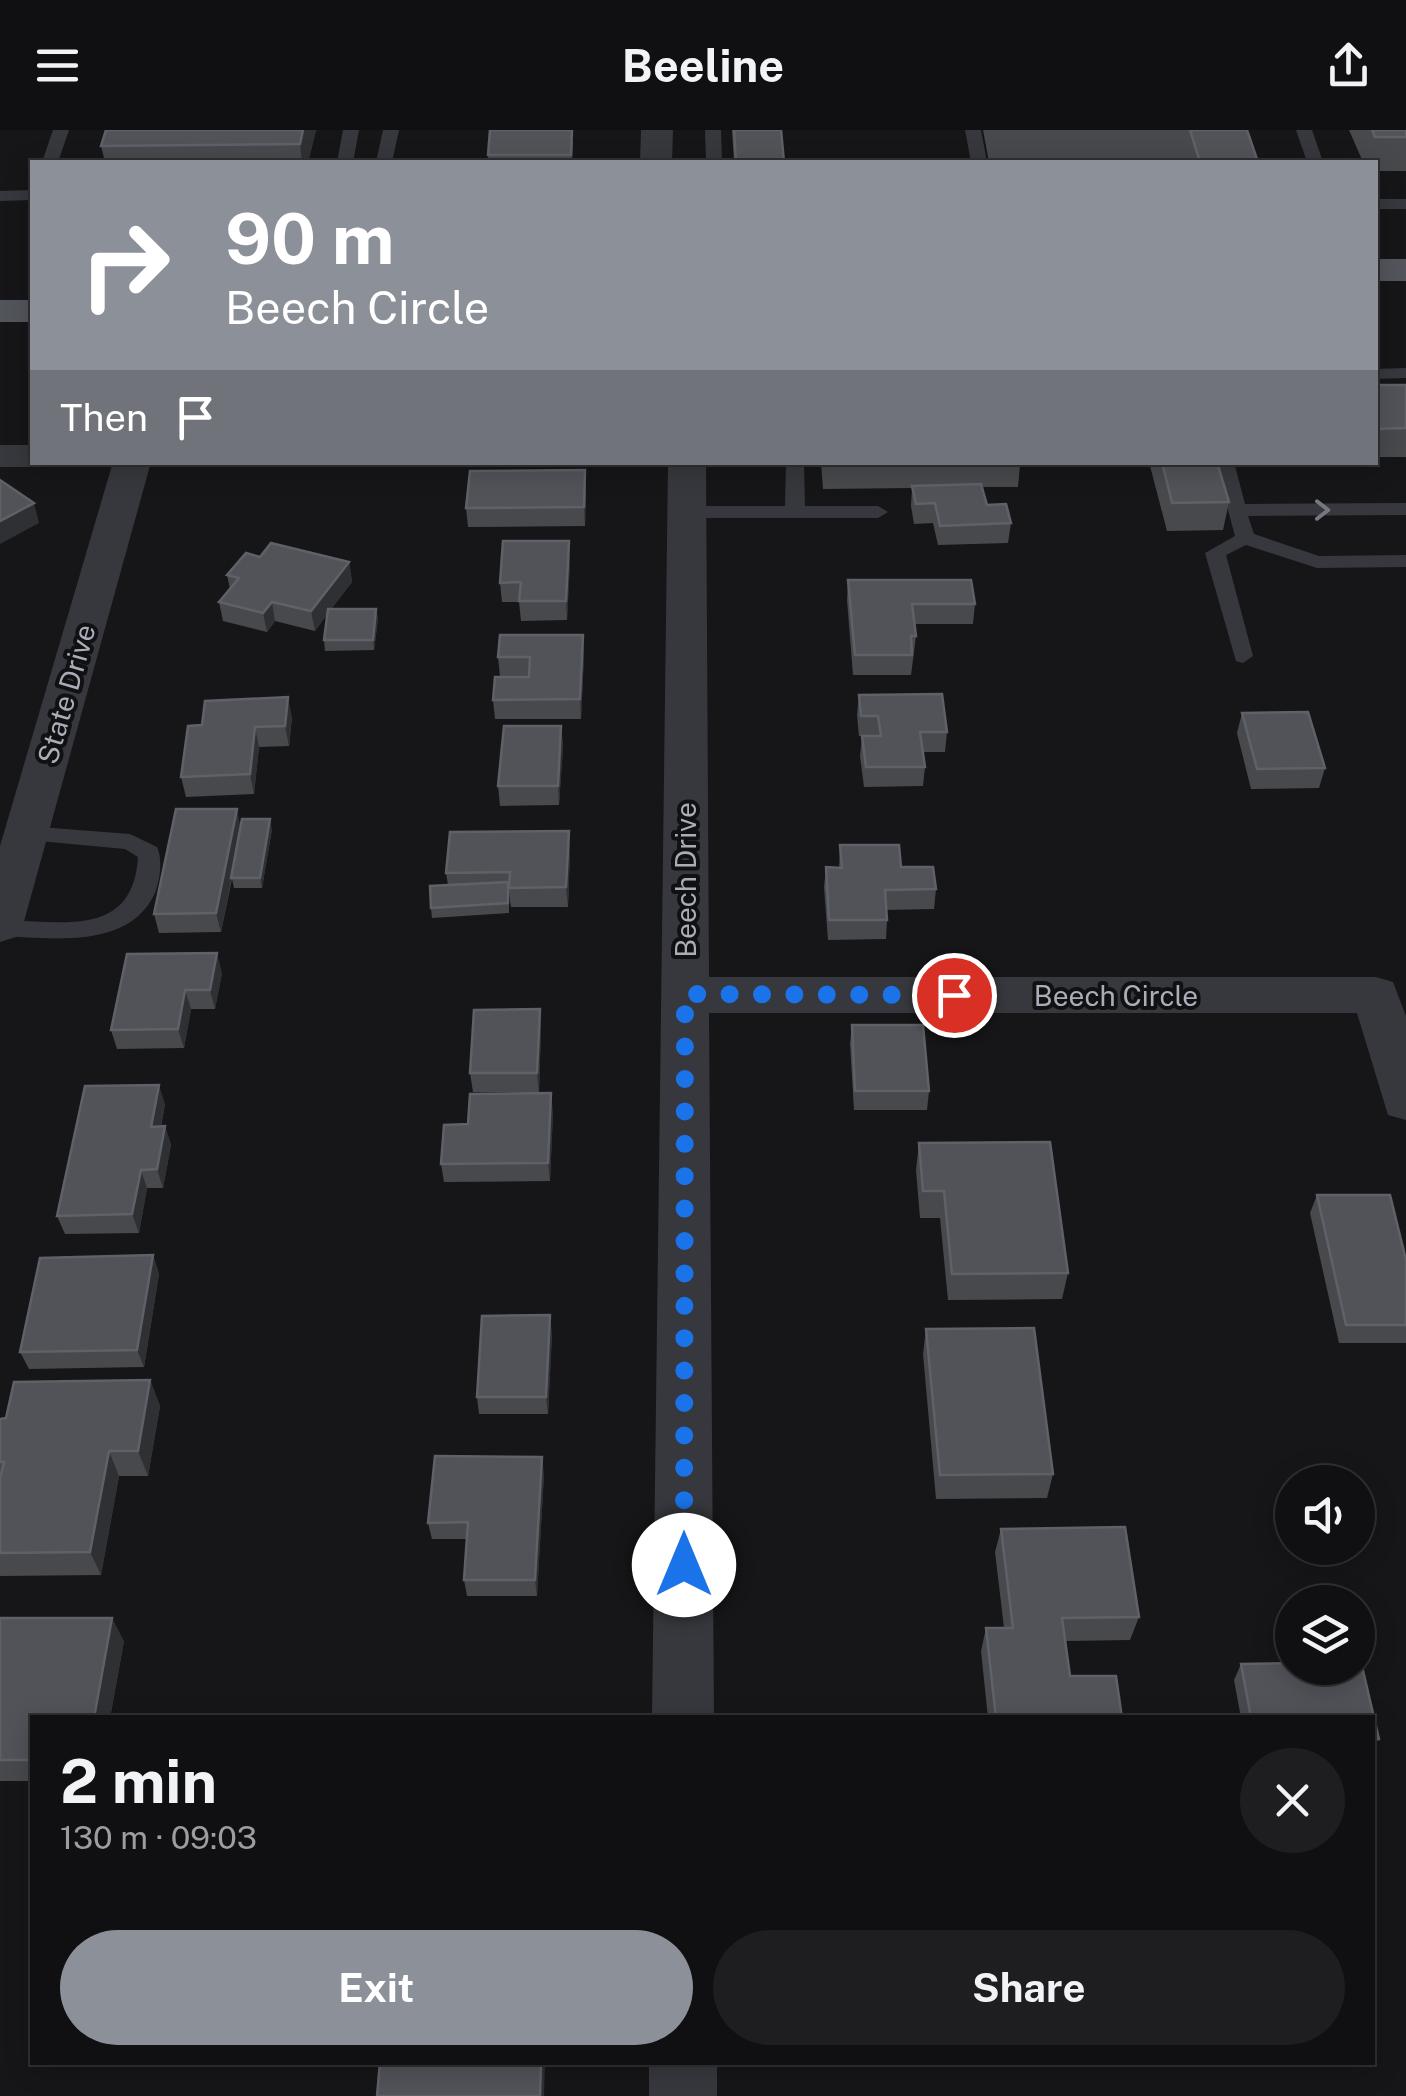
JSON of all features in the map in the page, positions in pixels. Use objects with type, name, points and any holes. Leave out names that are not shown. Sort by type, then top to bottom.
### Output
[{"type":"main road","points":[[1378,270],[1406,270]]},
{"type":"main road","points":[[0,312],[30,311]]},
{"type":"street","points":[[656,160],[657,130]]},
{"type":"street","points":[[0,456],[30,456]]},
{"type":"street","name":"State Drive","points":[[0,927],[131,465]]},
{"type":"street","name":"Beech Drive","points":[[684,1715],[687,465]]},
{"type":"street","name":"Beech Circle","points":[[685,994],[1376,995],[1406,1101]]},
{"type":"street","points":[[682,2065],[682,2096]]},
{"type":"lane","points":[[51,160],[62,130]]},
{"type":"lane","points":[[344,160],[351,130]]},
{"type":"lane","points":[[384,160],[390,130]]},
{"type":"lane","points":[[714,130],[714,160]]},
{"type":"lane","points":[[973,130],[979,160]]},
{"type":"lane","points":[[1304,130],[1315,160]]},
{"type":"lane","points":[[0,196],[30,196]]},
{"type":"lane","points":[[1378,204],[1406,204]]},
{"type":"lane","points":[[1378,374],[1406,373]]},
{"type":"lane","points":[[795,465],[796,512]]},
{"type":"lane","points":[[1225,465],[1245,538]]},
{"type":"lane","points":[[1237,510],[1406,509]]},
{"type":"lane","points":[[687,512],[878,512]]},
{"type":"lane","points":[[1244,656],[1215,553],[1245,538],[1317,562],[1406,561]]},
{"type":"lane","points":[[0,927],[120,922],[139,906],[152,877],[150,852],[130,842],[26,834]]},
{"type":"building","points":[[106,130],[303,130],[300,144],[101,146]]},
{"type":"building","points":[[490,130],[572,130],[571,155],[488,155]]},
{"type":"building","points":[[734,130],[781,130],[784,160],[736,160]]},
{"type":"building","points":[[1190,130],[1247,130],[1257,160],[1199,160]]},
{"type":"building","points":[[1372,130],[1406,130],[1406,137],[1375,137]]},
{"type":"building","points":[[1378,385],[1406,385],[1406,428],[1378,429]]},
{"type":"building","points":[[1163,465],[1218,465],[1229,502],[1172,503]]},
{"type":"building","points":[[585,470],[584,507],[466,508],[470,471]]},
{"type":"building","points":[[0,480],[34,503],[0,521]]},
{"type":"building","points":[[981,484],[987,505],[1006,504],[1011,523],[940,526],[935,503],[916,504],[912,486]]},
{"type":"building","points":[[503,541],[569,541],[566,601],[519,601],[521,582],[500,583]]},
{"type":"building","points":[[271,543],[349,562],[311,611],[272,602],[263,613],[219,602],[239,578],[227,575],[246,553],[260,557]]},
{"type":"building","points":[[848,580],[971,580],[975,604],[912,604],[916,636],[911,636],[912,655],[855,655]]},
{"type":"building","points":[[328,609],[376,609],[373,640],[324,640]]},
{"type":"building","points":[[500,635],[583,635],[580,699],[493,700],[495,677],[529,677],[530,657],[498,657]]},
{"type":"building","points":[[942,694],[947,732],[920,732],[925,767],[866,767],[862,736],[881,736],[878,716],[861,716],[859,695]]},
{"type":"building","points":[[288,697],[285,726],[255,727],[250,774],[181,777],[188,726],[202,725],[205,701]]},
{"type":"building","points":[[1308,712],[1325,768],[1257,769],[1242,713]]},
{"type":"building","points":[[504,726],[561,726],[558,786],[498,786]]},
{"type":"building","points":[[176,809],[237,809],[216,913],[154,914]]},
{"type":"building","points":[[242,819],[270,819],[260,878],[231,878]]},
{"type":"building","points":[[569,831],[566,887],[509,888],[510,872],[446,873],[450,832]]},
{"type":"building","points":[[840,845],[899,845],[901,867],[933,867],[936,889],[885,890],[887,920],[829,920],[826,867],[842,868]]},
{"type":"building","points":[[508,882],[508,903],[431,908],[430,886]]},
{"type":"building","points":[[217,953],[210,990],[185,990],[178,1029],[111,1030],[127,954]]},
{"type":"building","points":[[540,1009],[537,1073],[470,1073],[474,1010]]},
{"type":"building","points":[[852,1025],[923,1025],[929,1091],[855,1091]]},
{"type":"building","points":[[159,1085],[151,1127],[165,1126],[157,1169],[141,1170],[132,1214],[57,1216],[85,1086]]},
{"type":"building","points":[[551,1093],[548,1163],[441,1164],[444,1125],[468,1124],[470,1094]]},
{"type":"building","points":[[1050,1142],[1068,1273],[952,1274],[944,1191],[923,1191],[919,1143]]},
{"type":"building","points":[[1317,1195],[1390,1195],[1406,1260],[1406,1325],[1346,1325]]},
{"type":"building","points":[[153,1255],[137,1350],[20,1352],[40,1258]]},
{"type":"building","points":[[550,1315],[546,1397],[477,1397],[482,1316]]},
{"type":"building","points":[[1034,1328],[1053,1474],[940,1475],[926,1329]]},
{"type":"building","points":[[150,1380],[138,1451],[109,1451],[90,1552],[0,1553],[0,1479],[4,1462],[0,1462],[0,1419],[6,1418],[14,1382]]},
{"type":"building","points":[[435,1456],[542,1457],[535,1580],[464,1580],[468,1522],[428,1523]]},
{"type":"building","points":[[1125,1527],[1139,1617],[1062,1618],[1070,1676],[1116,1676],[1122,1715],[996,1715],[986,1628],[1013,1628],[1001,1529]]},
{"type":"building","points":[[0,1618],[112,1618],[95,1715],[30,1715],[30,1760],[0,1760]]},
{"type":"building","points":[[1275,1663],[1275,1685],[1366,1685],[1373,1715],[1250,1715],[1241,1664]]},
{"type":"building","points":[[380,2065],[541,2065],[540,2096],[377,2096]]},
{"type":"route","points":[[684,1565],[685,994],[954,995]]}]
